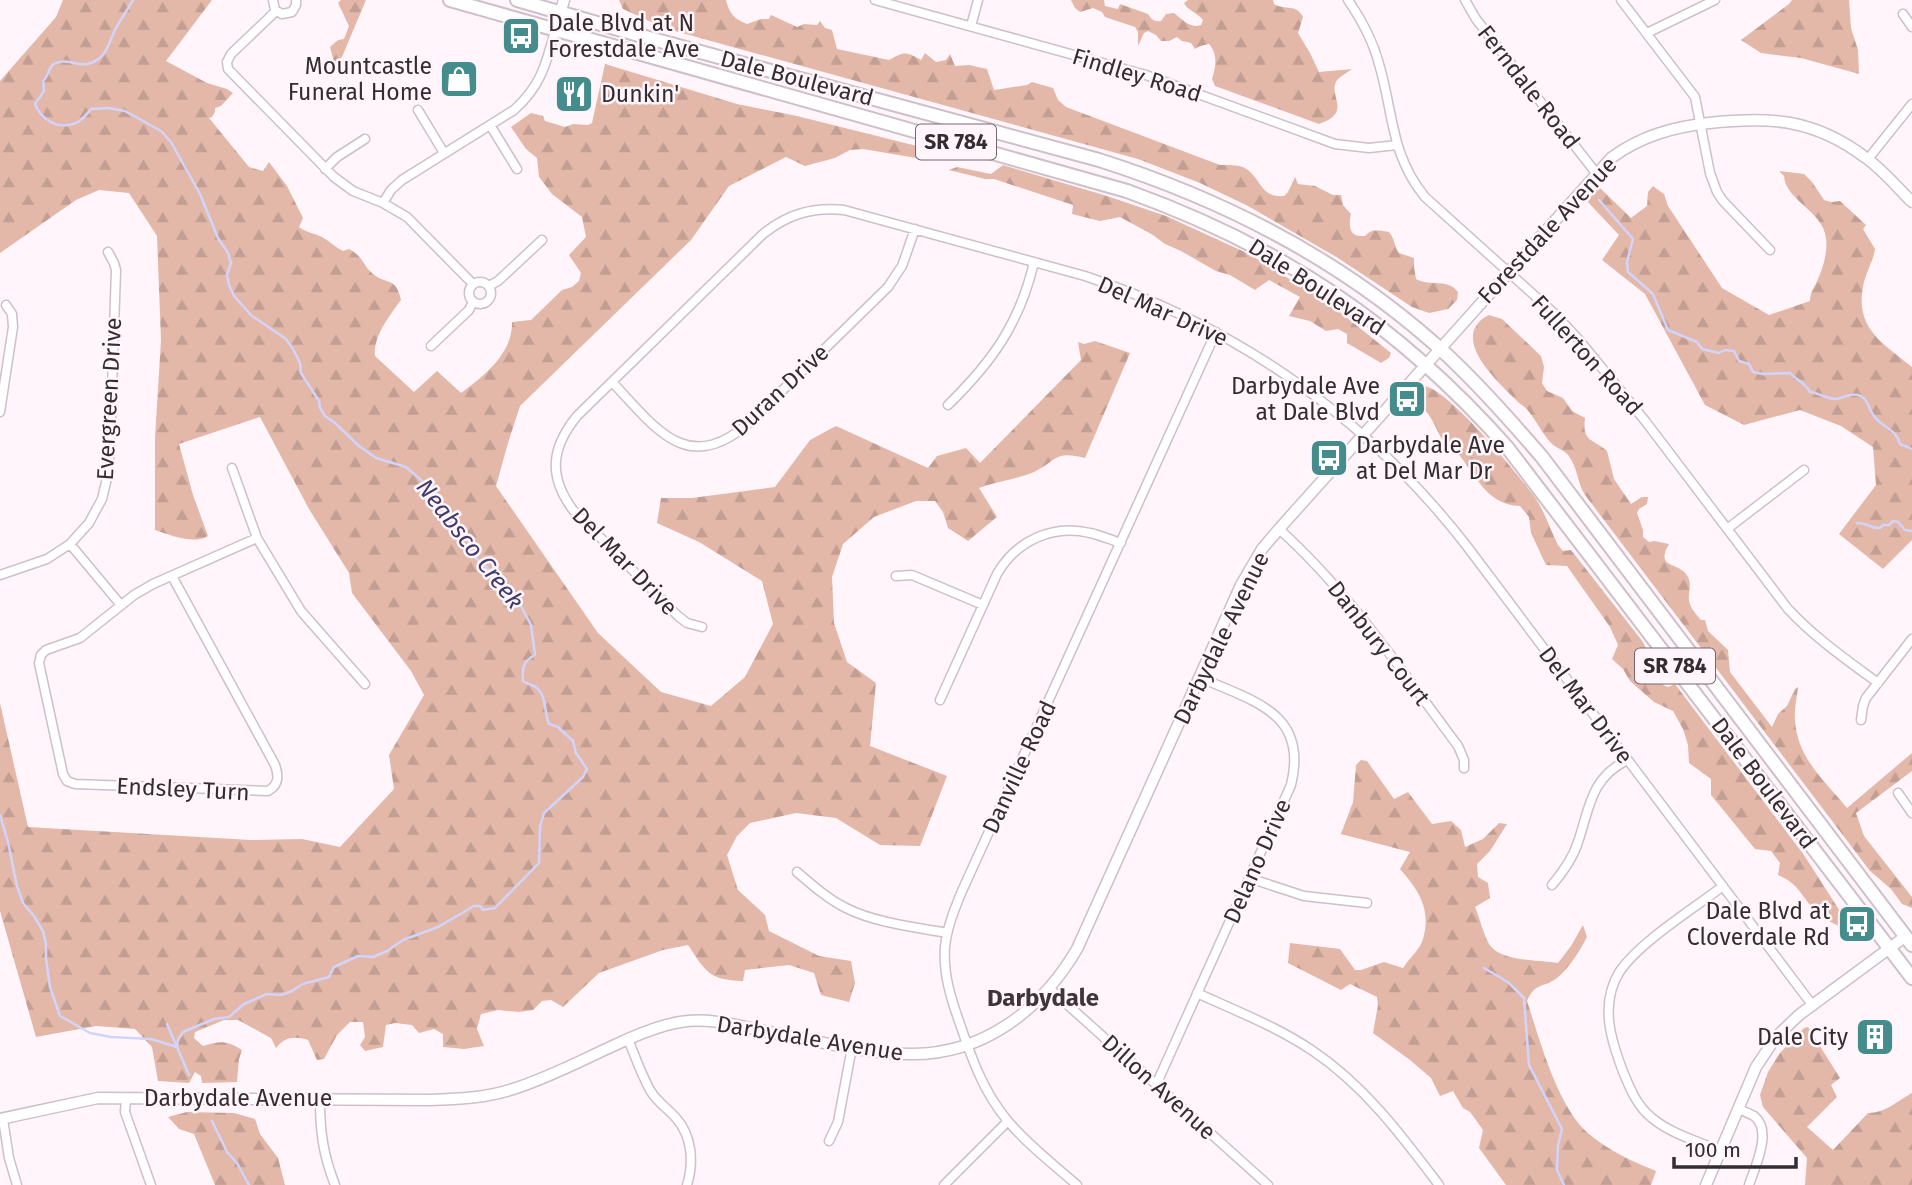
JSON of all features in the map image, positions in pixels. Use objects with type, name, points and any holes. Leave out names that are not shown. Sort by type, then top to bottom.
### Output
[{"type":"main road","name":"Dale Boulevard","points":[[450,0],[1085,178],[1169,206],[1254,245],[1302,272],[1364,314],[1426,363],[1507,447],[1912,978]]},
{"type":"main road","name":"Dale Boulevard","points":[[517,0],[562,6],[1146,175],[1225,208],[1305,250],[1386,305],[1439,348],[1486,393],[1542,457],[1910,938]]},
{"type":"street","points":[[273,0],[273,7],[282,14],[290,13],[296,0]]},
{"type":"street","name":"Findley Road","points":[[875,0],[1167,82],[1335,144],[1369,148],[1397,145]]},
{"type":"street","points":[[971,26],[978,0]]},
{"type":"street","name":"Fullerton Road","points":[[1348,0],[1364,26],[1377,56],[1397,145],[1408,174],[1425,197],[1555,314],[1580,341],[1646,422],[1802,625],[1878,683]]},
{"type":"street","name":"Ferndale Road","points":[[1465,0],[1484,29],[1596,173]]},
{"type":"street","points":[[1621,0],[1692,92],[1710,173],[1717,192],[1770,250]]},
{"type":"street","points":[[1647,33],[1716,0]]},
{"type":"street","points":[[383,203],[401,180],[514,110],[534,90],[543,71],[562,6]]},
{"type":"street","points":[[276,11],[231,54],[228,66],[232,73],[325,169],[346,187],[407,217],[473,284]]},
{"type":"street","points":[[1903,14],[1912,27]]},
{"type":"street","points":[[1868,159],[1912,104]]},
{"type":"street","points":[[418,110],[444,153]]},
{"type":"street","name":"Forestdale Avenue","points":[[1426,363],[1596,173],[1620,151],[1644,138],[1674,128],[1753,118],[1788,122],[1824,133],[1868,159],[1912,202]]},
{"type":"street","points":[[490,125],[517,169]]},
{"type":"street","points":[[325,169],[337,156],[365,139]]},
{"type":"street","name":"Del Mar Drive","points":[[702,627],[687,623],[678,616],[573,510],[561,490],[555,457],[562,438],[577,416],[754,242],[782,220],[805,211],[830,208],[915,229],[1116,286],[1169,309],[1252,352],[1322,400],[1364,434],[1420,489],[1447,521],[1813,1006]]},
{"type":"street","name":"Duran Drive","points":[[612,382],[657,429],[675,441],[698,447],[729,439],[750,422],[888,287],[902,265],[915,229]]},
{"type":"street","points":[[489,286],[496,283],[541,240]]},
{"type":"street","name":"Evergreen Drive","points":[[0,575],[47,559],[69,544],[89,523],[102,499],[110,447],[116,270],[108,252]]},
{"type":"street","points":[[948,405],[984,368],[1007,335],[1024,300],[1034,262]]},
{"type":"street","points":[[482,282],[489,286],[491,295],[488,301],[480,304],[473,302],[469,294],[473,284],[482,282]]},
{"type":"street","points":[[430,346],[469,310],[473,302]]},
{"type":"street","points":[[0,412],[13,327],[12,314],[6,305]]},
{"type":"street","name":"Danville Road","points":[[1077,1185],[1008,1121],[984,1088],[947,981],[947,933],[962,891],[1216,332]]},
{"type":"street","name":"Darbydale Avenue","points":[[1,1119],[84,1100],[429,1100],[489,1095],[536,1080],[628,1039],[682,1021],[715,1022],[852,1047],[913,1054],[967,1045],[1004,1027],[1021,1016],[1050,989],[1077,949],[1251,566],[1279,529],[1426,363]]},
{"type":"street","points":[[232,468],[257,538],[306,618],[365,684]]},
{"type":"street","points":[[1727,529],[1804,470]]},
{"type":"street","name":"Danbury Court","points":[[1279,529],[1325,573],[1361,615],[1458,746],[1464,760],[1464,768]]},
{"type":"street","points":[[940,700],[1002,565],[1018,548],[1031,539],[1053,532],[1091,533],[1121,543]]},
{"type":"street","points":[[69,544],[120,604],[153,584],[257,538]]},
{"type":"street","points":[[897,576],[912,575],[983,605]]},
{"type":"street","name":"Endsley Turn","points":[[120,604],[80,638],[48,648],[41,654],[40,667],[63,774],[69,782],[254,792],[270,790],[278,779],[275,765],[172,576]]},
{"type":"street","points":[[1861,720],[1866,698],[1912,639]]},
{"type":"street","name":"Delano Drive","points":[[1156,1085],[1291,785],[1296,762],[1293,743],[1284,724],[1268,709],[1199,677]]},
{"type":"street","points":[[1552,885],[1574,852],[1597,786],[1612,768],[1627,760]]},
{"type":"street","points":[[1898,793],[1912,813]]},
{"type":"street","points":[[797,872],[835,902],[857,913],[947,933]]},
{"type":"street","points":[[1249,878],[1304,896],[1367,904]]},
{"type":"street","points":[[1720,1151],[1663,1126],[1646,1112],[1631,1092],[1613,1045],[1608,1020],[1612,991],[1620,972],[1631,958],[1723,886]]},
{"type":"street","points":[[1706,1185],[1756,1067],[1789,1024],[1889,948],[1910,938]]},
{"type":"street","name":"Dillon Avenue","points":[[1050,989],[1268,1185]]},
{"type":"street","points":[[1197,993],[1291,1037],[1335,1067],[1373,1102],[1439,1185]]},
{"type":"street","points":[[628,1039],[656,1099],[674,1116],[686,1135],[691,1158],[687,1185]]},
{"type":"street","points":[[829,1141],[838,1122],[852,1047]]},
{"type":"street","points":[[126,1098],[125,1112],[151,1185]]},
{"type":"street","points":[[320,1099],[321,1140],[335,1185]]},
{"type":"street","points":[[1738,1109],[1757,1119],[1763,1131],[1749,1185]]},
{"type":"street","points":[[1,1119],[17,1185]]},
{"type":"street","points":[[944,1185],[1008,1121]]},
{"type":"green space","points":[[63,0],[212,0],[166,61],[207,83],[233,93],[221,106],[215,108],[209,118],[249,167],[263,171],[269,162],[287,186],[303,218],[299,227],[322,237],[343,251],[349,249],[358,255],[373,274],[396,287],[401,300],[379,333],[375,356],[414,392],[437,371],[461,393],[496,363],[508,344],[512,322],[531,320],[562,290],[579,281],[581,273],[569,255],[586,237],[582,217],[552,194],[539,177],[537,158],[526,149],[511,127],[531,113],[565,127],[592,123],[605,64],[737,104],[941,152],[928,160],[863,149],[850,150],[835,158],[805,166],[786,157],[729,186],[691,240],[520,406],[496,486],[598,633],[661,692],[711,706],[745,677],[773,624],[762,581],[699,542],[657,523],[661,498],[692,498],[775,487],[810,440],[836,426],[928,468],[937,456],[966,448],[980,463],[1081,360],[1078,342],[1084,344],[1095,341],[1130,353],[1085,458],[1061,456],[1034,472],[979,488],[997,517],[968,541],[948,528],[943,512],[935,501],[916,501],[874,517],[843,544],[832,577],[834,623],[847,662],[876,683],[870,746],[947,776],[920,846],[880,845],[836,818],[796,813],[750,823],[737,836],[727,855],[738,890],[765,915],[769,931],[819,956],[851,961],[855,983],[849,1002],[821,995],[814,973],[789,965],[745,970],[743,981],[723,979],[704,968],[688,945],[663,950],[599,973],[563,1007],[551,1000],[542,1001],[533,1010],[498,1010],[481,1014],[477,1029],[484,1046],[464,1049],[443,1047],[443,1034],[434,1029],[419,1033],[412,1025],[395,1023],[386,1025],[383,1047],[365,1051],[360,1045],[365,1037],[363,1022],[350,1022],[337,1035],[324,1059],[317,1060],[308,1040],[290,1038],[276,1048],[271,1038],[238,1020],[224,1020],[195,1032],[194,1038],[203,1046],[223,1042],[242,1050],[237,1082],[202,1083],[201,1076],[195,1072],[189,1083],[158,1081],[152,1047],[135,1029],[96,1026],[36,1037],[0,911],[0,703],[28,827],[251,840],[302,839],[340,847],[394,789],[389,755],[424,695],[411,671],[352,593],[349,573],[309,509],[260,417],[179,444],[208,536],[196,540],[155,530],[155,438],[161,340],[157,236],[129,193],[99,190],[76,200],[0,253],[0,81],[56,17]]},
{"type":"green space","points":[[341,0],[366,0],[342,57],[334,62],[330,47],[338,40],[344,39],[349,26],[338,3]]},
{"type":"green space","points":[[619,0],[726,0],[733,15],[747,24],[769,19],[771,15],[797,27],[804,24],[817,25],[820,21],[825,28],[832,30],[837,49],[889,60],[905,54],[921,60],[925,53],[936,62],[946,60],[950,54],[955,66],[969,65],[987,69],[994,90],[1032,82],[1053,88],[1058,100],[1066,107],[1220,165],[1245,168],[1266,192],[1276,196],[1284,196],[1288,192],[1295,177],[1298,184],[1315,186],[1333,195],[1341,195],[1343,205],[1351,214],[1350,225],[1354,234],[1363,236],[1372,231],[1389,232],[1399,253],[1414,258],[1416,279],[1449,285],[1458,292],[1457,300],[1448,309],[1429,313],[1412,307],[1338,258],[1248,206],[1200,183],[1138,159],[664,28],[623,9]]},
{"type":"green space","points":[[1071,0],[1104,0],[1105,6],[1118,9],[1120,4],[1148,14],[1156,21],[1161,21],[1166,14],[1174,13],[1186,23],[1197,26],[1201,25],[1203,20],[1185,5],[1188,0],[1273,0],[1278,6],[1297,10],[1303,17],[1298,33],[1319,72],[1352,69],[1338,79],[1335,85],[1335,114],[1319,124],[1215,86],[1212,79],[1215,56],[1209,44],[1195,49],[1191,43],[1177,37],[1161,41],[1148,31],[1144,33],[1138,46],[1138,32],[1135,27],[1105,17],[1102,12],[1093,8],[1080,12]]},
{"type":"green space","points":[[1792,0],[1849,0],[1851,28],[1858,50],[1859,74],[1801,58],[1761,53],[1741,40]]},
{"type":"green space","points":[[1003,165],[1166,216],[1249,254],[1316,293],[1391,353],[1389,358],[1381,363],[1347,343],[1347,334],[1338,329],[1326,331],[1310,321],[1289,316],[1300,297],[1269,280],[1255,290],[1165,244],[1120,217],[1100,221],[1072,214],[1073,205],[994,179],[949,170],[957,167],[991,174]]},
{"type":"green space","points":[[1779,171],[1804,174],[1824,200],[1840,201],[1866,225],[1863,229],[1875,249],[1863,287],[1863,314],[1882,343],[1912,367],[1912,540],[1883,569],[1839,534],[1876,485],[1873,447],[1841,426],[1800,410],[1744,425],[1705,405],[1645,294],[1602,260],[1619,235],[1585,199],[1597,185],[1631,218],[1647,206],[1648,192],[1653,186],[1664,194],[1668,206],[1722,288],[1769,315],[1810,301],[1823,266],[1826,249],[1826,238],[1818,220],[1791,192]]},
{"type":"green space","points":[[1489,315],[1502,319],[1541,356],[1544,367],[1542,383],[1547,391],[1563,398],[1572,411],[1585,418],[1587,436],[1607,451],[1614,479],[1631,504],[1642,497],[1648,497],[1647,504],[1637,513],[1643,537],[1649,542],[1669,544],[1665,552],[1666,562],[1688,577],[1692,608],[1701,620],[1705,620],[1708,631],[1728,650],[1730,672],[1772,727],[1798,687],[1795,720],[1801,746],[1814,768],[1847,808],[1912,753],[1912,771],[1856,813],[1864,836],[1912,897],[1912,908],[1902,904],[1891,889],[1870,871],[1585,495],[1568,455],[1551,443],[1528,411],[1487,369],[1475,349],[1473,339],[1477,325]]},
{"type":"green space","points":[[1425,386],[1451,402],[1526,485],[1541,507],[1558,545],[1563,551],[1571,550],[1643,642],[1663,685],[1668,687],[1675,684],[1804,855],[1856,933],[1853,936],[1823,917],[1792,883],[1778,875],[1780,863],[1771,851],[1755,849],[1711,795],[1711,779],[1689,763],[1688,745],[1673,711],[1654,702],[1630,681],[1623,669],[1612,659],[1618,645],[1610,627],[1567,566],[1546,565],[1531,533],[1529,517],[1520,506],[1508,504],[1489,494],[1455,450],[1443,441],[1427,412],[1412,402]]},
{"type":"green space","points":[[1361,760],[1367,761],[1394,799],[1408,792],[1432,824],[1451,821],[1461,830],[1465,847],[1483,839],[1499,823],[1507,824],[1490,851],[1477,864],[1478,877],[1488,883],[1490,898],[1475,907],[1487,940],[1494,950],[1511,957],[1558,963],[1583,925],[1587,937],[1570,964],[1557,978],[1533,991],[1527,1001],[1551,1072],[1578,1122],[1597,1140],[1621,1155],[1656,1171],[1651,1185],[1506,1185],[1479,1148],[1483,1130],[1470,1112],[1463,1108],[1453,1091],[1440,1096],[1431,1078],[1373,1033],[1377,997],[1350,984],[1341,990],[1288,963],[1290,943],[1340,949],[1355,970],[1384,962],[1403,968],[1422,942],[1426,921],[1423,904],[1400,869],[1410,852],[1341,834],[1353,802],[1356,765]]},
{"type":"green space","points":[[1808,1027],[1840,1078],[1831,1085],[1837,1097],[1807,1127],[1833,1150],[1868,1113],[1886,1109],[1912,1093],[1912,1185],[1805,1185],[1807,1158],[1763,1107],[1760,1095],[1768,1072],[1780,1053]]},
{"type":"green space","points":[[187,1112],[234,1113],[255,1119],[260,1134],[278,1158],[285,1185],[215,1185],[194,1134],[179,1129],[168,1117]]},
{"type":"waterway","name":"Neabsco Creek","points":[[133,0],[101,57],[86,64],[59,62],[52,65],[43,81],[44,91],[35,104],[45,118],[61,125],[78,122],[91,109],[125,111],[161,131],[171,142],[228,253],[231,263],[227,275],[234,296],[252,316],[286,339],[325,416],[376,458],[406,467],[421,480],[468,541],[475,558],[501,581],[520,604],[531,625],[535,655],[524,665],[523,681],[539,690],[549,724],[558,727],[573,741],[576,753],[587,769],[583,777],[544,813],[540,827],[539,863],[495,908],[483,910],[480,906],[474,906],[438,927],[403,940],[387,951],[373,957],[358,956],[334,967],[329,977],[303,984],[281,995],[267,994],[244,1004],[229,1017],[214,1019],[183,1032],[177,1047],[189,1075]]},
{"type":"waterway","points":[[1599,200],[1633,239],[1627,262],[1628,272],[1653,294],[1668,330],[1697,342],[1702,349],[1719,353],[1725,350],[1734,351],[1739,361],[1749,364],[1753,372],[1790,373],[1810,392],[1833,399],[1862,396],[1874,416],[1892,431],[1900,444],[1912,449]]},
{"type":"waterway","points":[[1857,523],[1880,528],[1893,521],[1898,522],[1905,530],[1912,531]]},
{"type":"waterway","points":[[0,815],[23,903],[43,931],[50,987],[60,1016],[90,1033],[151,1039],[177,1047],[167,1024]]},
{"type":"waterway","points":[[1484,968],[1508,982],[1524,998],[1529,1065],[1562,1129],[1557,1170],[1564,1185]]},
{"type":"waterway","name":"Neabsco Creek","points":[[212,1121],[227,1152],[237,1163],[249,1185]]},
{"type":"place","name":"Dale Blvd at N Forestdale Ave","points":[[521,36]]},
{"type":"place","name":"Mountcastle Funeral Home","points":[[459,79]]},
{"type":"place","name":"Dunkin'","points":[[574,94]]},
{"type":"place","name":"Darbydale Ave at Dale Blvd","points":[[1407,399]]},
{"type":"place","name":"Darbydale Ave at Del Mar Dr","points":[[1329,458]]},
{"type":"place","name":"Dale Blvd at Cloverdale Rd","points":[[1857,924]]},
{"type":"place","name":"Dale City","points":[[1875,1037]]},
{"type":"district","name":"Darbydale","points":[[1043,998]]}]
